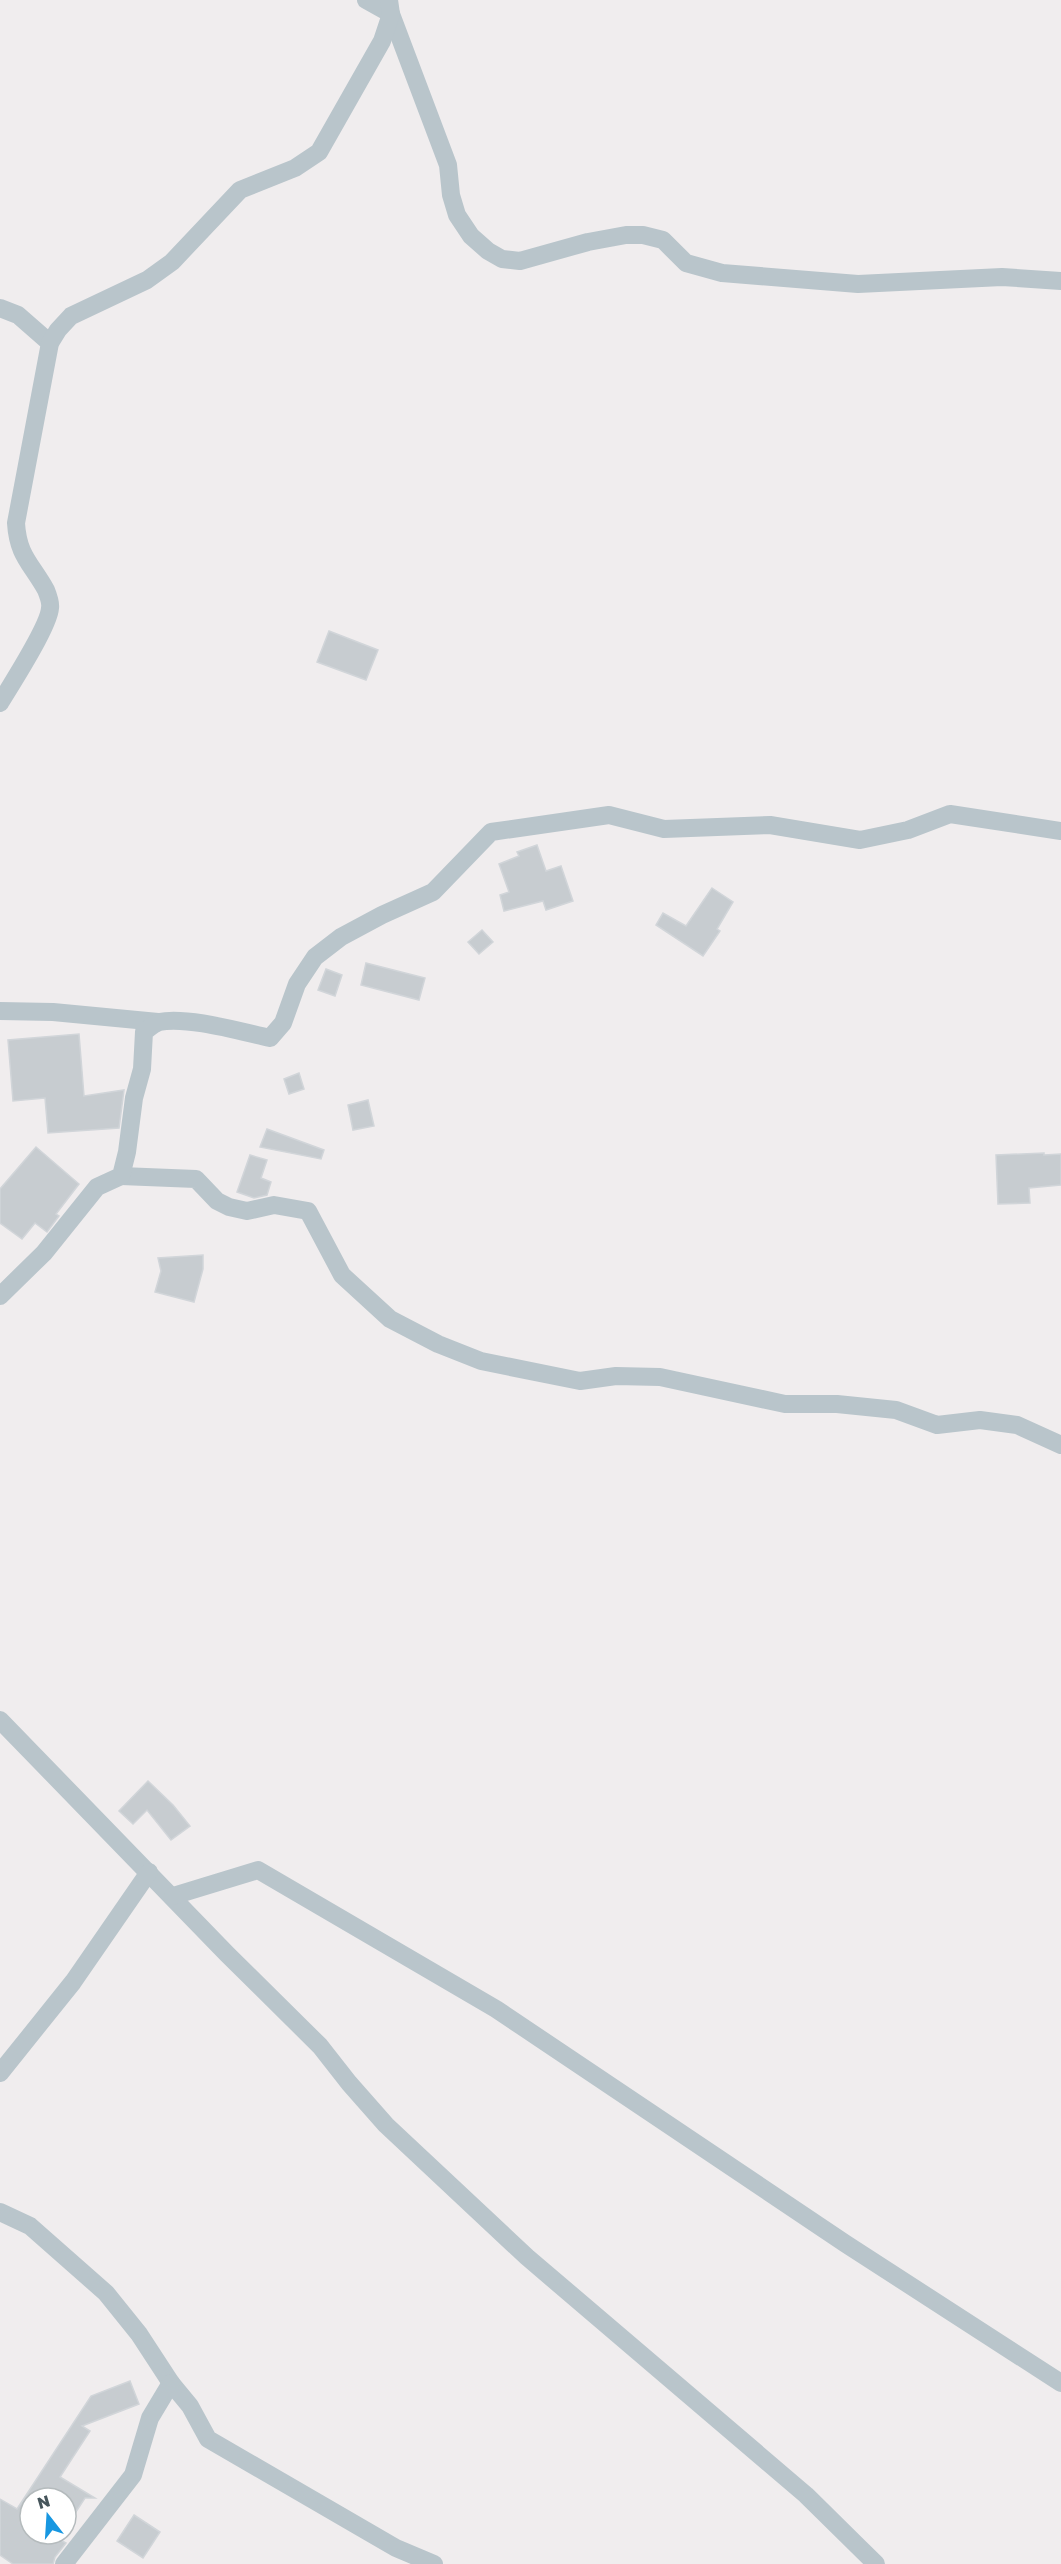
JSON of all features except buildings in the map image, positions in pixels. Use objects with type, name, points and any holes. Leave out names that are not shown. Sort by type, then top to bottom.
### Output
[{"type":"street","points":[[366,0],[390,7]]},
{"type":"street","points":[[390,7],[448,165],[456,215],[471,236],[488,251],[502,259],[520,261],[588,242],[626,235],[643,235],[663,240],[686,263],[722,273],[858,284],[1002,277],[1061,280]]},
{"type":"street","points":[[0,703],[37,639],[50,608],[47,592],[24,558],[17,542],[16,523],[50,343],[71,316],[147,280],[172,262],[240,190],[295,168],[319,152],[382,41],[390,7]]},
{"type":"street","points":[[0,308],[18,315],[50,343]]},
{"type":"street","points":[[0,1011],[53,1012],[214,1025],[270,1038],[283,1023],[297,984],[315,957],[351,931],[433,892],[491,832],[609,815],[664,829],[770,825],[860,840],[908,830],[950,814],[1061,831]]},
{"type":"street","points":[[121,1176],[127,1152],[134,1098],[142,1069],[144,1032],[158,1022]]},
{"type":"street","points":[[0,1296],[44,1253],[97,1187],[121,1176],[196,1179],[217,1201],[229,1207],[247,1211],[274,1205],[308,1211],[342,1275],[390,1319],[438,1344],[481,1361],[580,1382],[616,1376],[660,1377],[785,1404],[837,1404],[896,1410],[937,1425],[980,1420],[1017,1425],[1061,1446]]},
{"type":"street","points":[[0,1720],[227,1954],[320,2046],[386,2125],[527,2258],[806,2495],[876,2564]]},
{"type":"street","points":[[173,1896],[258,1870],[496,2009],[846,2244],[1061,2384]]},
{"type":"street","points":[[0,2073],[73,1982],[149,1872]]},
{"type":"street","points":[[0,2212],[30,2226],[106,2293],[139,2334],[171,2383],[190,2406],[208,2439],[396,2548],[434,2564]]},
{"type":"street","points":[[64,2564],[133,2475],[150,2418],[171,2383]]}]
